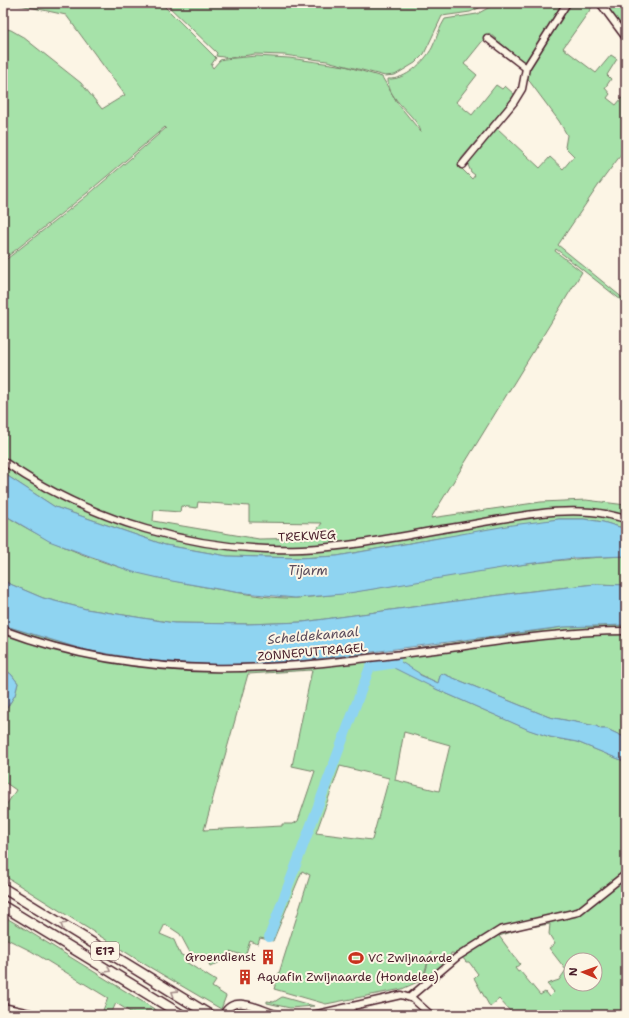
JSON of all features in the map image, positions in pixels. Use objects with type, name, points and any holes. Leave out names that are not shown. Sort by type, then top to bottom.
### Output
[{"type":"highway","name":"E17","points":[[3,888],[209,1014]]},
{"type":"highway","name":"E17","points":[[3,906],[182,1015]]},
{"type":"street","points":[[462,164],[514,102],[522,89],[526,68],[567,3]]},
{"type":"street","points":[[600,3],[626,38]]},
{"type":"street","points":[[487,38],[526,68]]},
{"type":"street","name":"TREKWEG","points":[[3,461],[50,490],[112,518],[169,535],[235,546],[274,549],[321,548],[530,515],[567,512],[592,512],[626,519]]},
{"type":"street","name":"ZONNEPUTTRAGEL","points":[[3,630],[47,645],[98,657],[160,667],[222,669],[289,667],[348,661],[558,634],[626,631]]},
{"type":"street","points":[[410,997],[457,957],[500,930],[578,912],[626,874]]},
{"type":"street","points":[[313,1015],[401,995],[410,997],[431,1015]]},
{"type":"street","points":[[223,1015],[231,1005],[238,1003],[244,1003],[280,1015]]},
{"type":"street","points":[[345,1015],[354,1006]]},
{"type":"street","points":[[3,1007],[38,1015]]},
{"type":"green space","points":[[11,3],[161,3],[216,58],[211,65],[213,68],[220,60],[257,56],[289,58],[345,66],[382,77],[392,94],[388,79],[401,77],[414,69],[424,59],[432,48],[445,19],[477,14],[497,3],[565,3],[526,63],[521,61],[489,33],[464,64],[477,75],[456,102],[472,115],[496,85],[502,89],[505,86],[515,95],[461,159],[462,169],[472,179],[475,175],[471,172],[468,165],[469,160],[497,128],[540,168],[550,157],[563,169],[574,156],[565,147],[567,135],[559,121],[527,78],[529,69],[571,3],[595,3],[563,48],[596,73],[611,55],[617,59],[607,75],[611,79],[605,88],[610,94],[607,98],[616,105],[626,93],[626,148],[558,245],[626,301],[626,304],[556,249],[555,251],[582,272],[431,518],[541,502],[586,500],[626,505],[626,529],[603,522],[584,519],[559,519],[337,556],[299,558],[227,556],[165,545],[55,507],[3,473],[3,262],[88,195],[166,128],[165,127],[87,193],[3,260],[3,28],[11,30],[23,37],[81,83],[102,109],[125,95],[66,15]],"holes":[[[392,94],[414,119],[421,132],[398,104]],[[198,502],[249,506],[249,522],[322,523],[311,538],[259,539],[153,521],[154,510],[180,512],[181,506],[197,508]]]},
{"type":"green space","points":[[165,3],[490,3],[470,12],[442,16],[424,54],[415,63],[395,75],[385,76],[327,61],[284,55],[255,54],[230,58],[216,56],[217,53]]},
{"type":"green space","points":[[605,3],[626,3],[626,33]]},
{"type":"green space","points":[[3,514],[54,542],[106,563],[188,584],[267,597],[297,598],[336,594],[518,565],[583,558],[626,556],[626,585],[595,584],[515,593],[303,622],[248,624],[174,623],[86,609],[43,598],[3,581]]},
{"type":"green space","points":[[3,625],[85,650],[163,663],[224,665],[275,663],[395,651],[563,627],[626,625],[626,738],[607,729],[601,729],[596,726],[549,717],[441,673],[438,683],[396,663],[436,689],[530,730],[550,737],[577,742],[626,762],[626,1015],[524,1015],[522,1013],[519,1015],[508,1015],[511,1012],[499,999],[490,1007],[474,978],[478,974],[469,962],[466,962],[462,957],[453,953],[451,953],[450,957],[432,976],[425,974],[431,952],[422,980],[402,989],[326,1004],[274,989],[310,875],[302,871],[273,941],[260,938],[258,944],[250,941],[245,956],[230,951],[232,956],[210,967],[205,955],[194,960],[180,934],[165,924],[160,934],[174,940],[180,954],[187,958],[186,962],[216,981],[212,987],[226,996],[221,1009],[146,965],[3,875],[3,810],[16,790],[3,781],[3,714],[15,695],[18,683],[11,674],[3,669]],"holes":[[[312,670],[292,766],[315,771],[298,821],[293,824],[282,824],[282,826],[204,830],[248,674]],[[404,732],[450,745],[439,791],[395,780]],[[340,766],[389,778],[372,840],[316,833]],[[550,924],[549,934],[555,944],[549,948],[563,966],[563,952],[603,952],[603,992],[563,992],[563,974],[559,980],[547,984],[554,992],[549,997],[545,992],[540,995],[520,971],[518,972],[515,968],[520,964],[499,936],[524,928]]]},
{"type":"green space","points":[[3,916],[164,1015],[135,1015],[116,1003],[111,1014],[103,1010],[108,998],[31,951],[3,937]]},
{"type":"green space","points":[[282,997],[314,1006],[290,1008],[267,1003],[267,1001],[274,1002]]},
{"type":"green space","points":[[236,1007],[245,1007],[269,1015],[227,1014]]},
{"type":"water","name":"Tijarm","points":[[3,473],[55,507],[165,545],[227,556],[299,558],[337,556],[512,525],[559,519],[584,519],[603,522],[626,529],[626,556],[574,558],[526,564],[343,594],[295,598],[235,592],[172,581],[133,572],[49,541],[3,514]]},
{"type":"water","name":"Scheldekanaal","points":[[3,581],[43,598],[86,609],[174,623],[248,624],[303,622],[515,593],[595,584],[626,585],[626,625],[563,627],[311,660],[224,665],[163,663],[85,650],[3,625]]},
{"type":"water","points":[[401,662],[420,675],[438,683],[441,673],[549,717],[596,726],[601,729],[607,729],[626,738],[626,762],[577,742],[550,737],[529,730],[436,689],[394,668],[396,663]]},
{"type":"water","points":[[3,669],[11,674],[18,683],[15,695],[3,714]]},
{"type":"waterway","points":[[269,937],[370,667],[396,663],[396,661]]},
{"type":"place","name":"Groendienst","points":[[268,957]]},
{"type":"place","name":"VC Zwijnaarde","points":[[356,958]]},
{"type":"place","name":"Aquafin Zwijnaarde (Hondelee)","points":[[245,977]]}]
